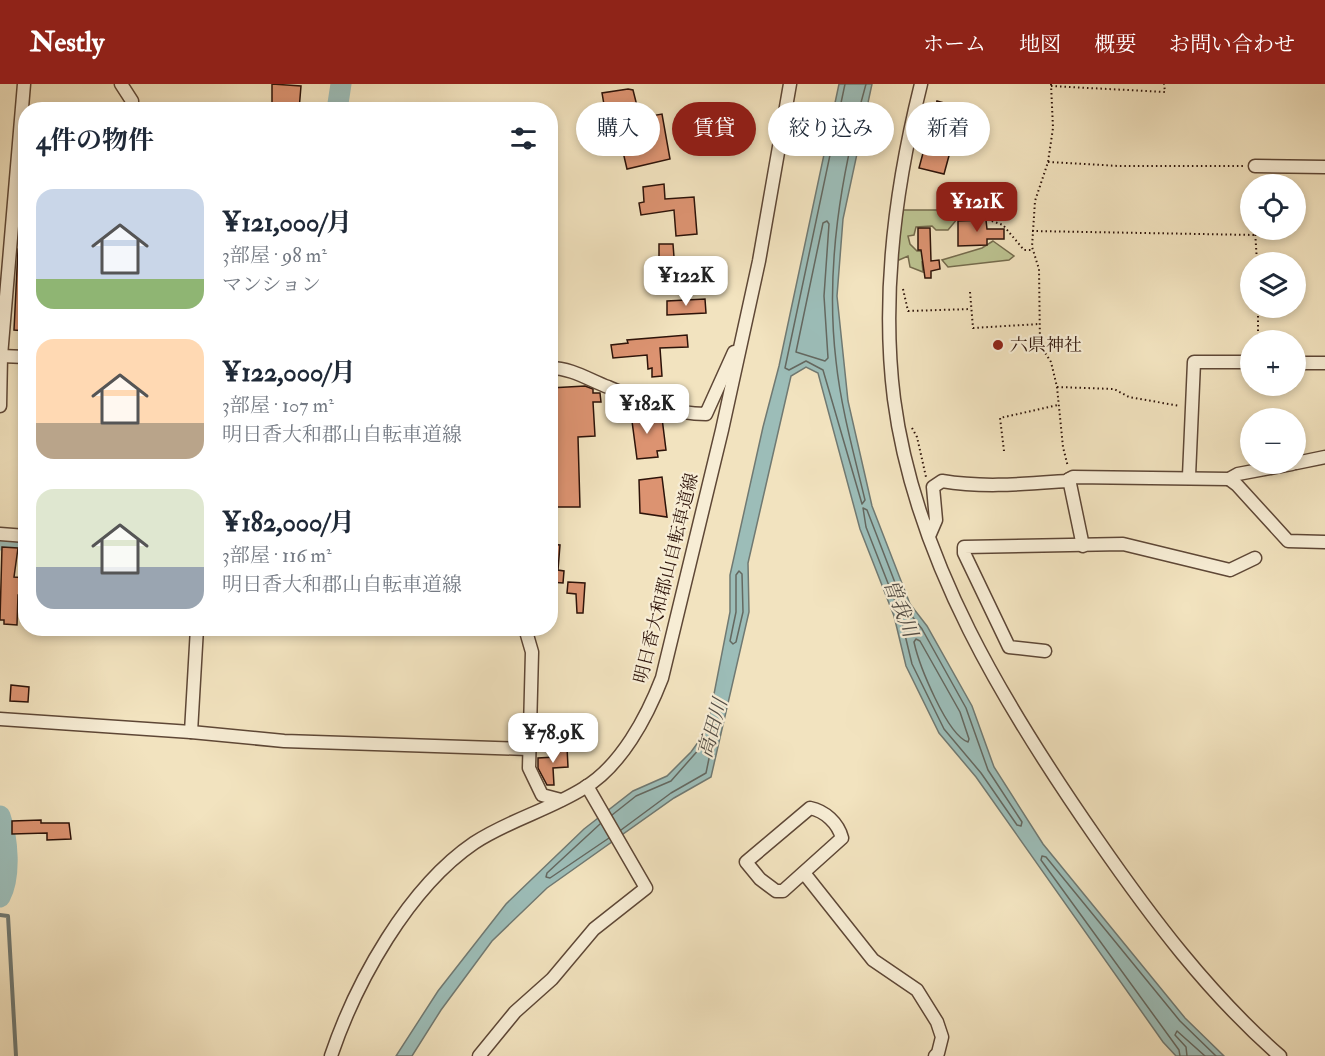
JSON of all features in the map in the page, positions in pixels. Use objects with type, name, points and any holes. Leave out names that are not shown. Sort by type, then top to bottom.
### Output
[{"type":"street","points":[[23,102],[24,84]]},
{"type":"street","points":[[121,84],[132,102]]},
{"type":"street","name":"明日香大和郡山自転車道線","points":[[331,1056],[373,961],[420,890],[473,844],[511,821],[589,789],[627,747],[650,709],[662,678],[759,261],[790,84]]},
{"type":"street","points":[[921,84],[900,186],[890,294],[890,346],[894,399],[902,440],[930,534],[964,616],[997,681],[1039,754],[1128,883],[1175,945],[1220,998],[1280,1056]]},
{"type":"street","points":[[0,406],[18,158]]},
{"type":"street","points":[[1255,166],[1325,166]]},
{"type":"street","points":[[558,369],[578,373],[607,387],[683,414],[706,414],[743,332]]},
{"type":"street","points":[[2,356],[18,357]]},
{"type":"street","points":[[1189,476],[1194,362],[1240,362]]},
{"type":"street","points":[[1306,363],[1325,363]]},
{"type":"street","points":[[1306,461],[1325,457]]},
{"type":"street","points":[[1229,479],[1240,474]]},
{"type":"street","points":[[930,534],[936,520],[933,487],[942,481],[963,485],[1005,486],[1069,479],[1189,476],[1229,479],[1288,542],[1325,542]]},
{"type":"street","points":[[1069,479],[1083,546]]},
{"type":"street","points":[[0,534],[18,535]]},
{"type":"street","points":[[1045,651],[1009,647],[990,611],[964,553],[964,547],[1123,544],[1220,570],[1230,570],[1255,558]]},
{"type":"street","points":[[191,732],[197,636]]},
{"type":"street","points":[[527,636],[532,652],[529,768],[535,786],[542,795],[562,800]]},
{"type":"street","points":[[0,719],[284,741],[528,749]]},
{"type":"street","points":[[478,1056],[515,1012],[552,979],[594,929],[646,888],[589,789]]},
{"type":"street","points":[[810,808],[827,815],[840,831],[842,838],[804,873],[783,891],[776,891],[760,879],[746,862],[810,808]]},
{"type":"street","points":[[804,873],[873,960],[917,990],[937,1022],[942,1037],[935,1056]]},
{"type":"path","points":[[1069,479],[1063,447],[1057,387],[1051,362],[1041,351],[1039,269],[1033,250],[1032,231],[1035,201],[1048,162],[1053,128],[1051,85],[1165,92],[1164,84]]},
{"type":"path","points":[[1048,162],[1119,166],[1255,166]]},
{"type":"path","points":[[980,188],[981,217],[1003,225],[1024,250],[1033,250]]},
{"type":"path","points":[[1032,231],[1240,235]]},
{"type":"path","points":[[902,281],[905,307],[909,310],[971,309]]},
{"type":"path","points":[[970,292],[973,328],[1040,324]]},
{"type":"path","points":[[1057,387],[1114,388],[1129,397],[1192,408]]},
{"type":"path","points":[[1004,450],[1000,418],[1059,404]]},
{"type":"path","points":[[908,418],[917,437],[925,476],[933,487]]},
{"type":"green space","points":[[903,210],[953,210],[958,218],[948,230],[936,230],[932,226],[916,227],[914,235],[908,236],[910,244],[917,251],[925,251],[929,261],[922,262],[923,272],[910,267],[908,256],[899,260],[897,256]]},
{"type":"green space","points":[[993,241],[1014,256],[1009,260],[948,267],[942,260],[982,248]]},
{"type":"water","points":[[839,84],[872,84],[868,102],[835,102]]},
{"type":"water","points":[[824,156],[857,156],[843,219],[837,296],[848,401],[872,506],[910,604],[927,626],[972,706],[994,767],[1043,844],[1185,1018],[1224,1056],[1176,1056],[1163,1042],[976,777],[939,733],[906,666],[894,616],[860,529],[818,373],[806,367],[791,376],[748,563],[749,612],[711,777],[674,798],[547,888],[492,941],[441,1010],[412,1056],[396,1056],[438,991],[506,904],[584,829],[633,791],[667,776],[691,752],[707,730],[730,612],[730,575],[779,366]]},
{"type":"building","points":[[272,84],[301,86],[300,102],[272,102]]},
{"type":"building","points":[[633,90],[636,102],[604,102],[602,93]]},
{"type":"building","points":[[660,114],[662,114],[670,159],[627,169],[624,156],[660,156]]},
{"type":"building","points":[[922,156],[949,156],[944,174],[919,168]]},
{"type":"building","points":[[664,184],[665,199],[694,197],[697,234],[676,236],[674,210],[641,215],[639,203],[644,202],[643,187]]},
{"type":"building","points":[[986,220],[987,229],[1004,229],[1004,239],[987,239],[987,245],[958,246],[958,221]]},
{"type":"building","points":[[918,228],[930,228],[931,261],[939,260],[940,269],[931,271],[931,278],[925,278],[921,250],[918,250]]},
{"type":"building","points":[[659,244],[673,244],[674,257],[659,257]]},
{"type":"building","points":[[18,249],[18,330],[14,330]]},
{"type":"building","points":[[706,260],[718,260],[718,278],[706,278]]},
{"type":"building","points":[[705,299],[706,313],[667,315],[667,301]]},
{"type":"building","points":[[687,335],[688,347],[660,348],[662,376],[652,377],[652,368],[648,369],[647,355],[613,358],[611,345],[628,343],[627,340]]},
{"type":"building","points":[[585,386],[593,389],[593,393],[600,393],[601,402],[593,402],[595,436],[578,437],[580,507],[558,507],[558,388]]},
{"type":"building","points":[[630,406],[645,411],[646,420],[662,418],[666,450],[657,451],[658,457],[637,459]]},
{"type":"building","points":[[662,477],[667,517],[640,513],[639,480]]},
{"type":"building","points":[[558,545],[560,545],[558,570]]},
{"type":"building","points":[[2,547],[18,548],[14,577],[18,577],[17,625],[4,624],[4,620],[0,620]]},
{"type":"building","points":[[558,570],[564,571],[563,583],[558,583]]},
{"type":"building","points":[[568,582],[585,583],[583,613],[577,613],[576,594],[567,593]]},
{"type":"building","points":[[11,685],[29,687],[28,702],[10,701]]},
{"type":"building","points":[[554,747],[567,747],[568,767],[553,768],[554,785],[547,785],[538,768],[538,758],[555,757]]},
{"type":"building","points":[[41,820],[41,823],[69,823],[71,839],[47,840],[47,833],[12,834],[12,821]]},
{"type":"waterway","points":[[338,102],[341,84]]},
{"type":"waterway","points":[[0,540],[18,541]]},
{"type":"waterway","points":[[0,816],[7,857],[6,879],[0,897]]},
{"type":"waterway","points":[[0,915],[8,916],[16,1056]]},
{"type":"place","name":"六県神社","points":[[998,345]]},
{"type":"water label","name":"曽我川","points":[[901,608]]},
{"type":"water label","name":"高田川","points":[[712,728]]}]
